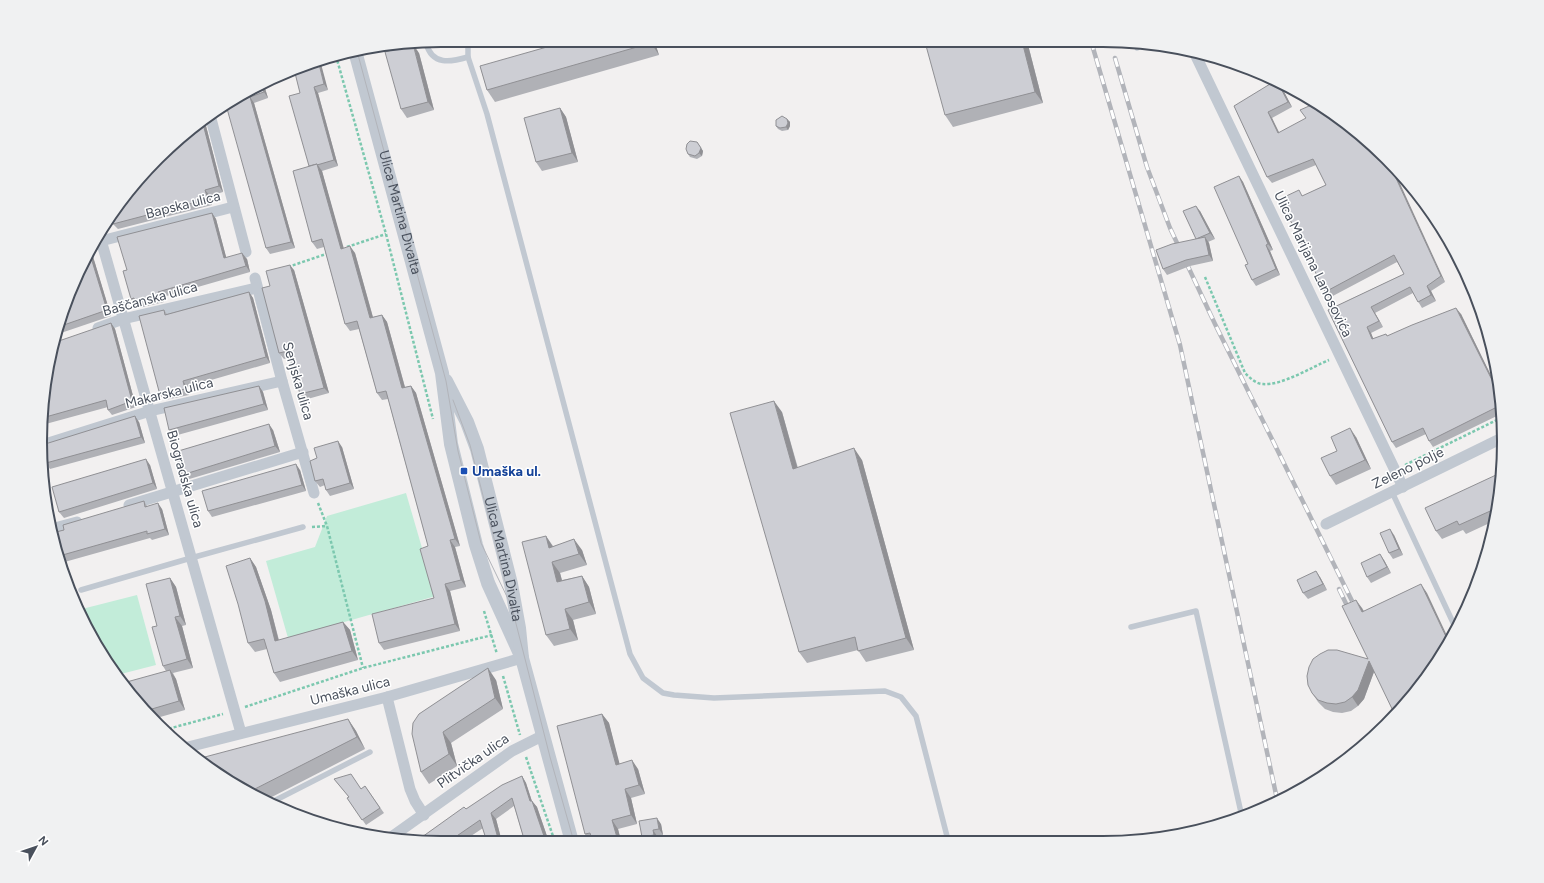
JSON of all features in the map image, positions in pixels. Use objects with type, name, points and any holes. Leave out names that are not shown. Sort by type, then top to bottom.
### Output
[{"type":"street","name":"Ulica Martina Divalta","points":[[357,57],[442,373],[451,444],[476,545],[491,589],[522,658]]},
{"type":"street","name":"Ulica Marijana Lanosovića","points":[[1197,58],[1403,487]]},
{"type":"street","points":[[212,121],[246,252]]},
{"type":"street","name":"Bapska ulica","points":[[104,238],[233,207]]},
{"type":"street","name":"Biogradska ulica","points":[[100,244],[124,319],[241,733]]},
{"type":"street","name":"Baščanska ulica","points":[[88,331],[124,319],[256,283]]},
{"type":"street","name":"Senjska ulica","points":[[256,283],[314,493]]},
{"type":"street","name":"Ulica Martina Divalta","points":[[442,373],[467,422],[477,450],[512,584],[522,658],[570,836]]},
{"type":"street","name":"Makarska ulica","points":[[47,443],[150,411],[282,381]]},
{"type":"street","name":"Zeleno polje","points":[[1326,524],[1497,441]]},
{"type":"street","points":[[119,508],[303,452]]},
{"type":"street","points":[[57,528],[89,518]]},
{"type":"street","name":"Umaška ulica","points":[[191,746],[387,697],[522,658]]},
{"type":"street","points":[[387,697],[410,789],[415,802],[424,815]]},
{"type":"street","name":"Plitvička ulica","points":[[397,834],[512,751],[542,736]]},
{"type":"lane","points":[[468,47],[468,57],[487,114],[630,654],[643,678],[663,693],[714,698],[885,691],[901,697],[916,716],[947,836]]},
{"type":"lane","points":[[428,48],[440,60],[450,62],[468,57]]},
{"type":"lane","points":[[1392,492],[1453,622]]},
{"type":"lane","points":[[81,590],[191,558],[303,528]]},
{"type":"lane","points":[[1131,627],[1196,611],[1241,811]]},
{"type":"lane","points":[[277,800],[370,752]]},
{"type":"path","points":[[342,249],[386,234]]},
{"type":"path","points":[[284,268],[335,251]]},
{"type":"path","points":[[1205,277],[1245,373],[1253,381],[1262,384],[1274,384],[1340,355]]},
{"type":"path","points":[[1395,469],[1496,419]]},
{"type":"path","points":[[314,493],[327,526],[363,668]]},
{"type":"path","points":[[303,528],[327,526]]},
{"type":"path","points":[[171,728],[235,711],[363,668],[492,635]]},
{"type":"green space","points":[[406,493],[436,596],[288,638],[266,561],[315,547],[327,516]]},
{"type":"green space","points":[[137,595],[156,665],[123,674],[100,639],[84,608]]},
{"type":"building","points":[[547,47],[637,47],[487,90],[480,66]]},
{"type":"building","points":[[926,47],[1024,47],[1035,92],[945,115]]},
{"type":"building","points":[[414,48],[428,102],[401,109],[385,52]]},
{"type":"building","points":[[320,66],[324,84],[314,87],[334,160],[309,166],[289,96],[300,93],[296,75]]},
{"type":"building","points":[[1269,84],[1282,91],[1288,102],[1268,112],[1278,133],[1306,118],[1300,110],[1310,106],[1322,113],[1363,145],[1396,178],[1441,276],[1427,286],[1431,295],[1418,302],[1410,287],[1371,307],[1379,321],[1367,327],[1372,339],[1386,334],[1387,336],[1456,308],[1492,380],[1495,408],[1429,441],[1423,428],[1392,442],[1328,310],[1404,274],[1394,255],[1325,292],[1280,199],[1299,190],[1302,196],[1326,185],[1313,159],[1267,177],[1234,106]]},
{"type":"building","points":[[263,90],[264,92],[250,97],[291,242],[266,248],[227,110],[244,100]]},
{"type":"building","points":[[560,108],[572,153],[536,162],[524,118]]},
{"type":"building","points":[[782,116],[787,119],[788,123],[786,127],[780,128],[776,126],[776,120]]},
{"type":"building","points":[[204,127],[219,186],[205,190],[208,199],[113,224],[145,181],[181,145]]},
{"type":"building","points":[[690,141],[697,142],[701,148],[699,153],[695,156],[688,154],[686,149],[687,144]]},
{"type":"building","points":[[317,164],[341,249],[350,246],[370,318],[382,315],[402,388],[411,386],[455,539],[450,540],[461,580],[445,584],[455,624],[379,643],[372,614],[434,598],[420,549],[428,546],[386,391],[377,393],[357,321],[345,324],[322,239],[312,242],[293,171]]},
{"type":"building","points":[[1239,176],[1268,244],[1266,245],[1276,269],[1252,280],[1245,265],[1248,264],[1214,187]]},
{"type":"building","points":[[1196,206],[1210,233],[1196,239],[1183,211]]},
{"type":"building","points":[[212,213],[224,258],[242,253],[246,266],[158,292],[160,296],[135,302],[134,298],[131,299],[123,271],[127,270],[117,237]]},
{"type":"building","points":[[1205,237],[1209,255],[1186,260],[1163,269],[1156,250],[1172,244]]},
{"type":"building","points":[[92,260],[107,310],[65,325],[77,291]]},
{"type":"building","points":[[290,265],[324,388],[300,394],[288,351],[279,353],[262,288],[270,286],[266,271]]},
{"type":"building","points":[[249,292],[266,357],[183,381],[185,389],[160,395],[139,316],[164,310],[165,315]]},
{"type":"building","points":[[111,323],[132,401],[108,410],[106,400],[48,416],[50,390],[60,341]]},
{"type":"building","points":[[259,386],[264,404],[169,430],[164,408]]},
{"type":"building","points":[[774,401],[793,469],[854,448],[906,638],[858,651],[855,637],[799,652],[730,413]]},
{"type":"building","points":[[135,416],[141,437],[48,463],[47,443]]},
{"type":"building","points":[[269,424],[275,446],[182,475],[175,452]]},
{"type":"building","points":[[1350,428],[1365,460],[1330,476],[1321,458],[1337,451],[1331,437]]},
{"type":"building","points":[[338,441],[350,483],[326,490],[323,479],[315,481],[310,461],[317,458],[314,448]]},
{"type":"building","points":[[146,459],[153,483],[59,512],[52,487]]},
{"type":"building","points":[[296,464],[302,485],[208,511],[202,491]]},
{"type":"building","points":[[1495,475],[1490,511],[1459,525],[1457,521],[1436,531],[1425,508]]},
{"type":"building","points":[[144,501],[145,507],[158,503],[165,529],[147,534],[147,531],[64,555],[58,532],[64,530],[63,525]]},
{"type":"building","points":[[1390,529],[1399,549],[1389,553],[1380,533]]},
{"type":"building","points":[[546,536],[549,548],[574,539],[579,554],[552,562],[557,582],[582,576],[589,602],[565,609],[570,629],[546,635],[522,542]]},
{"type":"building","points":[[1380,554],[1387,567],[1367,577],[1361,563]]},
{"type":"building","points":[[250,558],[265,601],[275,641],[343,622],[352,651],[274,673],[264,639],[248,643],[226,566]]},
{"type":"building","points":[[1316,571],[1323,584],[1303,593],[1297,580]]},
{"type":"building","points":[[170,578],[180,616],[175,617],[187,659],[163,666],[152,627],[157,626],[146,584]]},
{"type":"building","points":[[1421,584],[1446,636],[1431,661],[1392,709],[1369,661],[1358,690],[1345,702],[1336,704],[1318,700],[1308,685],[1307,676],[1313,659],[1328,650],[1337,650],[1368,659],[1342,606],[1356,600],[1362,612]]},
{"type":"building","points":[[488,668],[495,698],[443,732],[449,754],[421,772],[412,734],[413,723],[419,714]]},
{"type":"building","points":[[170,670],[179,701],[152,709],[129,681]]},
{"type":"building","points":[[602,714],[616,765],[632,760],[639,785],[625,789],[631,815],[612,820],[617,836],[591,836],[590,833],[585,834],[557,726]]},
{"type":"building","points":[[348,719],[357,737],[255,789],[222,770],[205,757]]},
{"type":"building","points":[[351,774],[361,789],[365,786],[380,808],[362,820],[347,798],[349,797],[334,779]]},
{"type":"building","points":[[522,776],[544,836],[523,836],[512,798],[491,813],[497,836],[485,836],[480,820],[457,836],[424,835],[464,807],[466,809],[502,785]]},
{"type":"building","points":[[657,818],[659,829],[653,830],[654,835],[642,836],[639,821]]},
{"type":"tram line","points":[[358,56],[446,381],[458,451],[481,543],[511,605]]},
{"type":"tram line","points":[[453,400],[470,445],[505,581]]},
{"type":"tram line","points":[[510,600],[550,757],[572,836]]},
{"type":"railway","points":[[1093,47],[1180,345],[1276,795]]},
{"type":"railway","points":[[1115,58],[1147,167],[1170,228],[1215,324],[1357,611]]},
{"type":"railway","points":[[1339,589],[1351,614]]},
{"type":"place","name":"Umaška ul.","points":[[464,471]]}]
